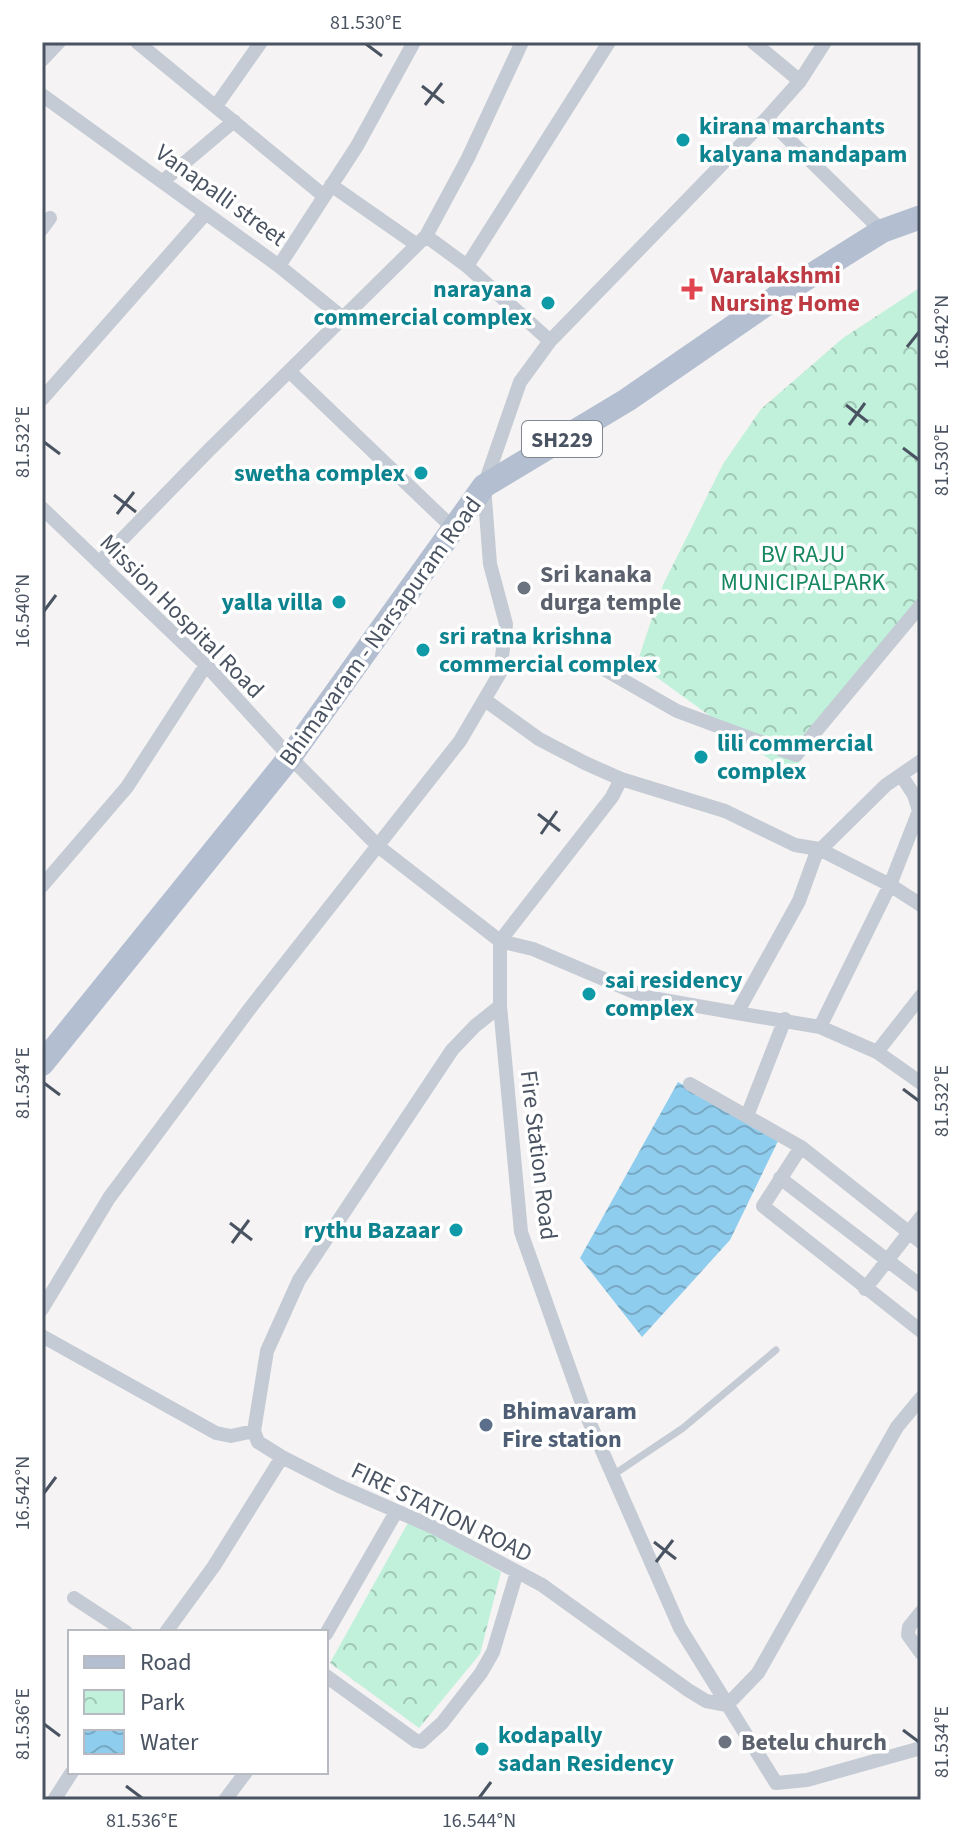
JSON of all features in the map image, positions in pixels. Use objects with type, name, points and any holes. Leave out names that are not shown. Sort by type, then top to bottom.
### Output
[{"type":"main road","name":"Bhimavaram - Narsapuram Road","points":[[42,1064],[290,757],[484,486],[627,400],[778,296],[882,231],[921,217]]},
{"type":"street","points":[[42,60],[59,42]]},
{"type":"street","points":[[138,42],[234,121],[328,191],[467,266],[550,341]]},
{"type":"street","points":[[216,106],[261,42]]},
{"type":"street","name":"Vanapalli street","points":[[42,95],[279,266],[357,146],[414,42]]},
{"type":"street","points":[[99,563],[435,224],[522,42]]},
{"type":"street","points":[[467,266],[609,42]]},
{"type":"street","points":[[753,42],[800,81]]},
{"type":"street","points":[[42,1309],[109,1198],[251,1007],[460,741],[500,673],[506,624],[490,564],[484,486],[520,382],[550,341],[767,118],[800,81],[825,42]]},
{"type":"street","points":[[767,118],[882,231]]},
{"type":"street","points":[[163,181],[234,121]]},
{"type":"street","points":[[42,399],[206,213]]},
{"type":"street","points":[[279,266],[343,318]]},
{"type":"street","points":[[289,371],[454,529]]},
{"type":"street","name":"Mission Hospital Road","points":[[45,519],[99,563],[206,665],[290,757]]},
{"type":"street","points":[[595,664],[677,711],[796,755],[921,605]]},
{"type":"street","points":[[42,886],[127,787],[206,665]]},
{"type":"street","points":[[485,700],[539,739],[585,763],[621,779],[725,811],[795,845],[819,849],[890,885],[921,905]]},
{"type":"street","points":[[290,757],[379,847],[500,941],[533,949],[646,997],[820,1027],[877,1052],[921,1083]]},
{"type":"street","points":[[737,1013],[799,901],[819,849],[901,775],[921,761]]},
{"type":"street","points":[[820,1027],[890,885],[919,811],[914,795],[901,775]]},
{"type":"street","points":[[500,941],[612,797],[621,779]]},
{"type":"street","name":"Fire Station Road","points":[[500,941],[500,1006],[521,1232],[585,1412],[680,1628],[776,1783],[807,1780],[921,1748]]},
{"type":"street","points":[[877,1052],[921,996]]},
{"type":"street","points":[[42,1336],[216,1433],[231,1436],[254,1431],[267,1351],[299,1280],[452,1050],[500,1006]]},
{"type":"street","points":[[747,1116],[785,1019]]},
{"type":"street","points":[[690,1084],[801,1147],[915,1237]]},
{"type":"street","points":[[801,1147],[763,1206],[921,1331]]},
{"type":"street","points":[[780,1178],[921,1286]]},
{"type":"street","points":[[865,1289],[888,1259],[915,1237],[921,1217]]},
{"type":"street","points":[[727,1705],[758,1673],[897,1427],[921,1398]]},
{"type":"street","name":"FIRE STATION ROAD","points":[[254,1431],[258,1442],[282,1457],[433,1527],[542,1585],[688,1690],[706,1701],[727,1705]]},
{"type":"street","points":[[167,1630],[214,1566],[282,1457]]},
{"type":"street","points":[[328,1631],[396,1512]]},
{"type":"street","points":[[328,1677],[421,1742],[442,1723],[493,1652],[517,1572]]},
{"type":"street","points":[[74,1598],[123,1630]]},
{"type":"street","points":[[921,1612],[909,1627],[908,1635],[921,1653]]},
{"type":"street","points":[[54,1800],[71,1774]]},
{"type":"street","points":[[225,1800],[244,1774]]},
{"type":"lane","points":[[613,1476],[683,1428],[776,1350]]},
{"type":"green space","name":"BV RAJU MUNICIPALPARK","points":[[921,287],[921,609],[790,774],[637,663],[663,585],[723,464],[761,409],[843,338]]},
{"type":"green space","points":[[409,1521],[501,1572],[480,1654],[419,1728],[330,1663]]},
{"type":"water","points":[[678,1082],[779,1139],[730,1240],[642,1337],[580,1258]]},
{"type":"place","name":"kirana marchants kalyana mandapam","points":[[683,140]]},
{"type":"place","name":"Varalakshmi Nursing Home","points":[[692,289]]},
{"type":"place","name":"narayana commercial complex","points":[[548,303]]},
{"type":"place","name":"swetha complex","points":[[421,473]]},
{"type":"place","name":"Sri kanaka durga temple","points":[[524,588]]},
{"type":"place","name":"yalla villa","points":[[339,602]]},
{"type":"place","name":"sri ratna krishna commercial complex","points":[[423,650]]},
{"type":"place","name":"lili commercial complex","points":[[701,757]]},
{"type":"place","name":"sai residency complex","points":[[589,994]]},
{"type":"place","name":"rythu Bazaar","points":[[456,1230]]},
{"type":"place","name":"Bhimavaram Fire station","points":[[486,1425]]},
{"type":"place","name":"Betelu church","points":[[725,1742]]},
{"type":"place","name":"kodapally sadan Residency","points":[[482,1749]]}]
